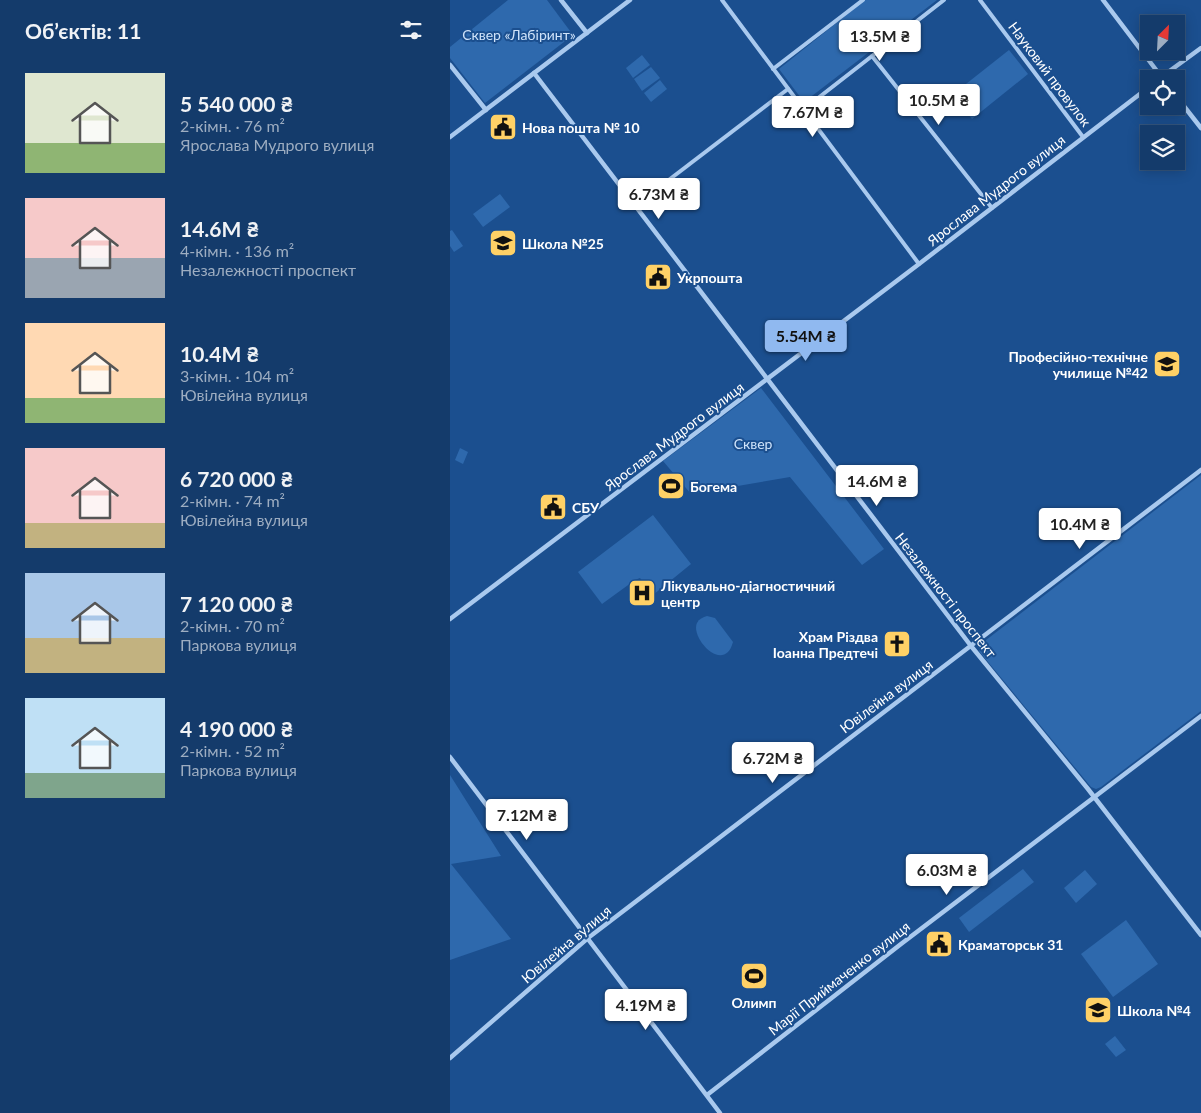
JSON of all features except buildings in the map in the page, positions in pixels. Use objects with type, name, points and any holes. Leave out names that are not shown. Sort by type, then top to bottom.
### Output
[{"type":"street","points":[[561,0],[587,33]]},
{"type":"street","points":[[450,137],[630,0]]},
{"type":"street","points":[[722,0],[918,264]]},
{"type":"street","points":[[773,69],[863,0]]},
{"type":"street","points":[[804,109],[944,0]]},
{"type":"street","name":"Науковий провулок","points":[[980,0],[1083,137]]},
{"type":"street","points":[[1104,0],[1155,70]]},
{"type":"street","points":[[1172,70],[1201,48]]},
{"type":"street","points":[[872,56],[992,208]]},
{"type":"street","points":[[450,65],[486,110]]},
{"type":"street","name":"Незалежності проспект","points":[[534,73],[971,646],[1094,797],[1201,935]]},
{"type":"street","points":[[636,205],[788,89]]},
{"type":"street","name":"Ярослава Мудрого вулиця","points":[[450,619],[1140,94]]},
{"type":"street","points":[[1185,108],[1201,128]]},
{"type":"street","name":"Ювілейна вулиця","points":[[450,1058],[588,938],[1201,470]]},
{"type":"street","name":"Марії Приймаченко вулиця","points":[[707,1095],[901,944],[1201,716]]},
{"type":"street","points":[[450,757],[720,1113]]},
{"type":"green space","name":"Сквер «Лабіринт»","points":[[508,0],[547,0],[573,35],[485,103],[450,58],[450,47]]},
{"type":"green space","points":[[865,0],[937,0],[804,102],[779,69]]},
{"type":"green space","points":[[1009,50],[1028,74],[972,119],[952,95]]},
{"type":"green space","points":[[642,55],[650,65],[633,78],[626,68]]},
{"type":"green space","points":[[651,67],[660,78],[642,91],[634,79]]},
{"type":"green space","points":[[660,80],[667,89],[651,102],[644,93]]},
{"type":"green space","points":[[500,194],[510,207],[483,227],[473,214]]},
{"type":"green space","points":[[452,230],[463,246],[454,252],[450,246],[450,231]]},
{"type":"green space","name":"Сквер","points":[[761,388],[884,549],[862,565],[790,477],[691,494],[663,461]]},
{"type":"green space","points":[[460,448],[468,452],[463,464],[455,460]]},
{"type":"green space","points":[[1201,475],[1201,711],[1096,789],[1091,787],[979,651],[986,640]]},
{"type":"green space","points":[[653,515],[691,564],[653,595],[640,578],[602,604],[578,572]]},
{"type":"green space","points":[[707,616],[715,618],[733,642],[729,651],[723,655],[709,650],[698,637],[697,623],[701,618]]},
{"type":"green space","points":[[450,775],[501,856],[451,864],[511,939],[450,960]]},
{"type":"green space","points":[[1023,869],[1034,882],[969,932],[959,918]]},
{"type":"green space","points":[[1085,870],[1097,884],[1076,903],[1064,888]]},
{"type":"green space","points":[[1126,920],[1158,964],[1113,997],[1081,954]]},
{"type":"green space","points":[[1115,1036],[1126,1050],[1116,1057],[1105,1044]]},
{"type":"place","name":"Нова пошта № 10","points":[[503,127]]},
{"type":"place","name":"Школа №25","points":[[503,243]]},
{"type":"place","name":"Укрпошта","points":[[658,277]]},
{"type":"place","name":"Професійно-технічне училище №42","points":[[1167,364]]},
{"type":"place","name":"Богема","points":[[671,486]]},
{"type":"place","name":"СБУ","points":[[553,507]]},
{"type":"place","name":"Лікувально-діагностичний центр","points":[[642,593]]},
{"type":"place","name":"Храм Різдва Іоанна Предтечі","points":[[897,644]]},
{"type":"place","name":"Краматорськ 31","points":[[939,944]]},
{"type":"place","name":"Олимп","points":[[754,976]]},
{"type":"place","name":"Школа №4","points":[[1098,1010]]}]
